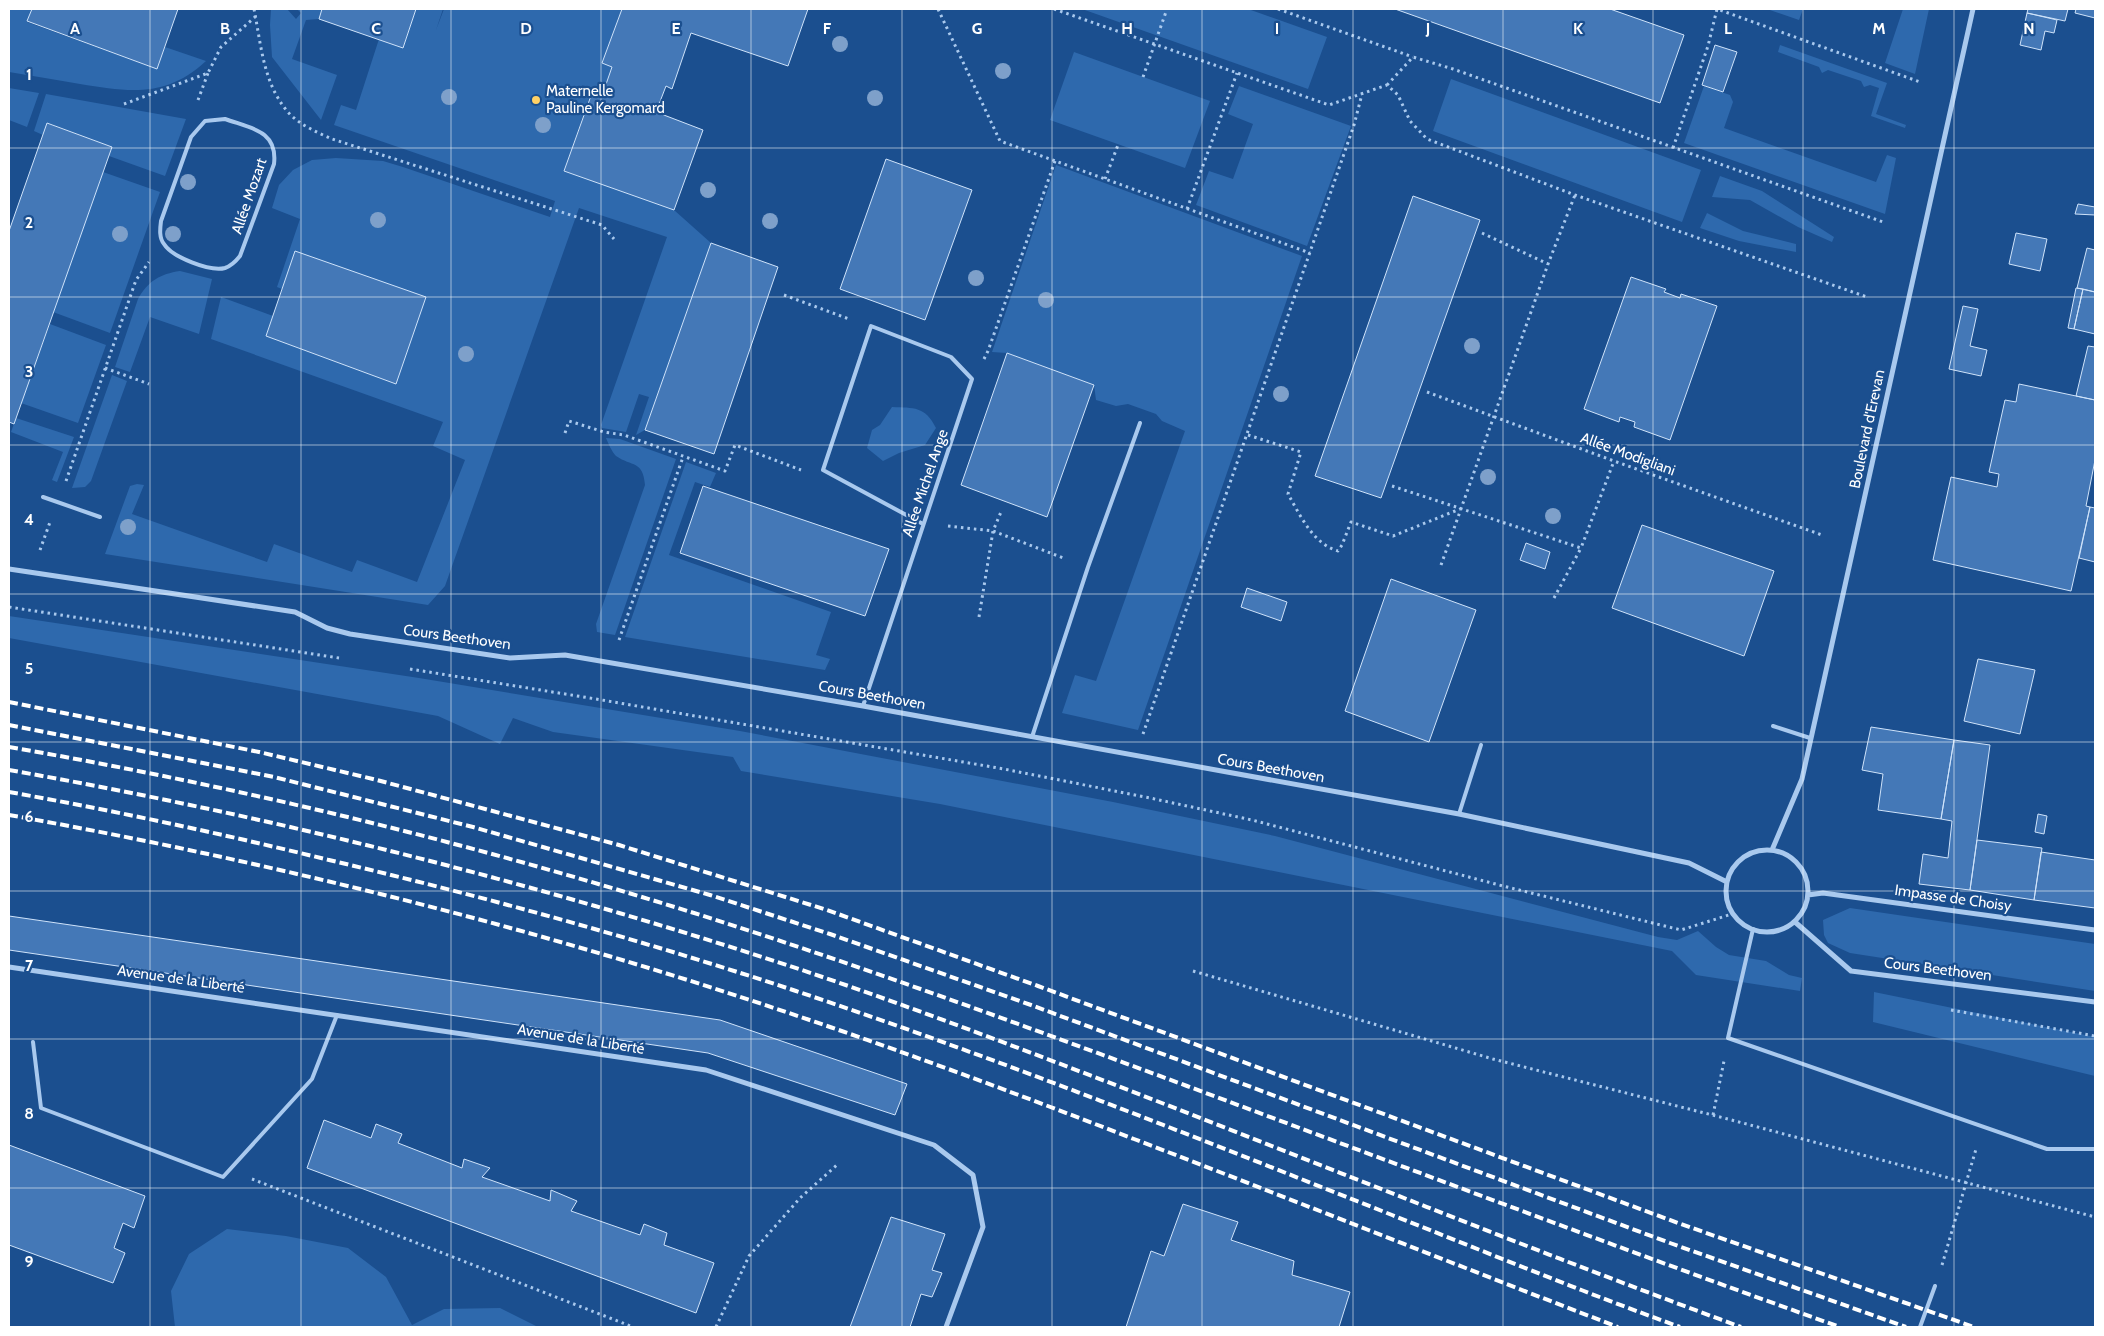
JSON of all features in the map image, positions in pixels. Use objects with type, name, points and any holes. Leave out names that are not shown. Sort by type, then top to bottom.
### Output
[{"type":"street","name":"Boulevard d'Erevan","points":[[1772,850],[1802,779],[1973,9]]},
{"type":"street","name":"Cours Beethoven","points":[[9,569],[295,612],[327,628],[350,634],[510,658],[565,655],[863,706],[1459,814],[1689,863],[1727,882]]},
{"type":"street","points":[[1772,850],[1787,856],[1799,866],[1806,879],[1808,895],[1804,909],[1795,922],[1779,930],[1761,932],[1744,926],[1732,914],[1725,896],[1727,882],[1732,868],[1744,857],[1757,851],[1772,850]]},
{"type":"street","name":"Impasse de Choisy","points":[[1808,895],[1823,893],[2095,930]]},
{"type":"street","name":"Cours Beethoven","points":[[1795,922],[1850,971],[2095,1002]]},
{"type":"street","name":"Avenue de la Liberté","points":[[9,967],[706,1070],[934,1145],[973,1175],[983,1227],[946,1327]]},
{"type":"lane","name":"Allée Mozart","points":[[225,119],[264,133],[274,146],[274,164],[240,256],[234,263],[225,268],[209,267],[176,255],[163,243],[160,221],[191,137],[197,128],[205,122],[225,119]]},
{"type":"lane","points":[[923,524],[823,470],[871,326],[951,357],[972,379]]},
{"type":"lane","name":"Allée Michel Ange","points":[[863,706],[972,379]]},
{"type":"lane","points":[[1032,737],[1088,567],[1140,422]]},
{"type":"lane","points":[[43,496],[100,517]]},
{"type":"lane","points":[[1774,726],[1810,738]]},
{"type":"lane","points":[[1459,814],[1482,745]]},
{"type":"lane","points":[[1753,929],[1728,1038],[2048,1149],[2095,1149]]},
{"type":"lane","points":[[33,1042],[41,1108],[223,1177],[312,1079],[337,1015]]},
{"type":"lane","points":[[1920,1327],[1935,1286]]},
{"type":"path","points":[[254,9],[267,78],[287,111],[307,127],[332,139],[602,225],[614,239]]},
{"type":"path","points":[[938,9],[1000,140],[1105,180],[1310,253]]},
{"type":"path","points":[[1054,9],[1329,105],[1386,85],[1413,57]]},
{"type":"path","points":[[1143,77],[1168,9]]},
{"type":"path","points":[[1278,9],[1413,57],[1454,69],[1883,222]]},
{"type":"path","points":[[1673,148],[1708,46],[1717,9],[1920,82]]},
{"type":"path","points":[[196,107],[208,73],[221,46],[255,17]]},
{"type":"path","points":[[124,104],[208,73]]},
{"type":"path","points":[[1188,209],[1237,73]]},
{"type":"path","points":[[1386,85],[1398,95],[1410,121],[1427,139],[1575,195],[1867,297]]},
{"type":"path","points":[[1143,736],[1354,125],[1362,94]]},
{"type":"path","points":[[1105,180],[1118,145]]},
{"type":"path","points":[[972,379],[988,351],[1054,161]]},
{"type":"path","points":[[1440,565],[1548,264],[1575,195]]},
{"type":"path","points":[[1482,232],[1548,264]]},
{"type":"path","points":[[64,484],[136,280],[163,243]]},
{"type":"path","points":[[784,295],[871,326]]},
{"type":"path","points":[[105,368],[149,384]]},
{"type":"path","name":"Allée Modigliani","points":[[1427,392],[1822,535]]},
{"type":"path","points":[[565,433],[569,421],[604,432],[624,435],[725,471],[735,445],[807,473],[823,470]]},
{"type":"path","points":[[1248,435],[1301,452],[1288,494],[1305,524],[1327,548],[1338,551],[1352,522],[1393,536],[1461,509]]},
{"type":"path","points":[[618,641],[683,457]]},
{"type":"path","points":[[1554,598],[1581,548],[1614,461]]},
{"type":"path","points":[[1392,486],[1581,548]]},
{"type":"path","points":[[979,617],[993,531],[1001,512]]},
{"type":"path","points":[[40,550],[51,519]]},
{"type":"path","points":[[923,524],[993,531],[1088,567]]},
{"type":"path","points":[[9,607],[341,658]]},
{"type":"path","points":[[409,669],[835,740],[1150,798],[1252,820],[1503,886],[1681,930],[1732,914]]},
{"type":"path","points":[[1193,971],[1493,1059],[1713,1115],[2095,1217]]},
{"type":"path","points":[[1948,1009],[2095,1036]]},
{"type":"path","points":[[1713,1115],[1728,1038]]},
{"type":"path","points":[[1935,1286],[1982,1126]]},
{"type":"path","points":[[716,1327],[749,1256],[800,1198],[838,1164]]},
{"type":"path","points":[[229,1170],[633,1327]]},
{"type":"shaded area","points":[[9,9],[32,9],[27,22],[157,69],[165,47],[206,61],[191,73],[162,87],[131,90],[80,84],[9,72]]},
{"type":"shaded area","points":[[271,9],[287,9],[296,19],[301,13],[297,9],[322,9],[319,19],[306,20],[292,59],[337,75],[321,120],[272,57]]},
{"type":"shaded area","points":[[416,9],[443,9],[436,30],[444,9],[622,9],[602,63],[612,67],[603,93],[592,90],[564,171],[674,210],[711,243],[645,430],[636,435],[649,397],[639,394],[626,432],[602,428],[601,425],[667,237],[579,208],[445,586],[428,605],[105,554],[130,486],[137,484],[144,485],[132,514],[267,562],[274,544],[352,572],[357,560],[417,582],[465,460],[433,446],[443,422],[211,339],[221,297],[273,316],[266,336],[396,384],[295,252],[282,289],[277,287],[300,219],[272,208],[279,185],[293,170],[312,160],[336,158],[383,161],[550,217],[555,201],[334,125],[341,105],[356,110],[379,39],[403,47]]},
{"type":"shaded area","points":[[1082,9],[1248,9],[1327,37],[1308,89]]},
{"type":"shaded area","points":[[1767,9],[1803,9],[1799,20]]},
{"type":"shaded area","points":[[1903,9],[1929,9],[1915,74],[1885,63]]},
{"type":"shaded area","points":[[1780,45],[1887,83],[1876,114],[1906,125],[1905,128],[1871,116],[1879,88],[1870,85],[1864,87],[1861,81],[1828,70],[1822,73],[1819,67],[1778,52]]},
{"type":"shaded area","points":[[1074,52],[1210,101],[1185,168],[1050,120]]},
{"type":"shaded area","points":[[1451,79],[1701,170],[1682,222],[1433,131]]},
{"type":"shaded area","points":[[1239,86],[1351,126],[1307,246],[1196,205],[1209,171],[1233,179],[1253,124],[1228,114]]},
{"type":"shaded area","points":[[1704,86],[1730,95],[1733,102],[1724,128],[1876,182],[1887,155],[1896,158],[1885,214],[1684,143]]},
{"type":"shaded area","points":[[9,88],[39,93],[27,127],[9,120]]},
{"type":"shaded area","points":[[46,94],[186,119],[165,176],[109,156],[112,147],[48,123],[43,135],[34,131]]},
{"type":"shaded area","points":[[1056,165],[1302,256],[1138,730],[1062,713],[1075,675],[1096,681],[1185,431],[1162,421],[1156,414],[1128,404],[1116,406],[1096,400],[1094,385],[1007,353],[992,352]]},
{"type":"shaded area","points":[[103,172],[160,192],[110,333],[53,312]]},
{"type":"shaded area","points":[[1720,176],[1762,191],[1834,237],[1832,242],[1798,227],[1750,200],[1712,197]]},
{"type":"shaded area","points":[[1707,213],[1743,231],[1796,244],[1796,252],[1739,241],[1700,228]]},
{"type":"shaded area","points":[[180,271],[212,279],[199,334],[150,317],[130,372],[115,367],[138,299],[146,287],[161,276]]},
{"type":"shaded area","points":[[50,324],[106,345],[78,423],[21,403]]},
{"type":"shaded area","points":[[112,375],[127,381],[91,481],[85,487],[72,488]]},
{"type":"shaded area","points":[[892,407],[913,408],[923,412],[936,428],[925,445],[899,453],[883,461],[867,448],[872,430],[880,425]]},
{"type":"shaded area","points":[[16,418],[74,437],[57,482],[52,480],[63,452],[11,432]]},
{"type":"shaded area","points":[[606,438],[620,439],[676,459],[615,635],[597,632],[596,624],[645,485],[642,471],[636,465],[616,456]]},
{"type":"shaded area","points":[[686,462],[716,473],[710,487],[695,482],[669,555],[831,612],[816,655],[830,659],[825,670],[625,637]]},
{"type":"shaded area","points":[[9,616],[419,678],[740,731],[1113,802],[1275,836],[1658,937],[1677,940],[1698,931],[1716,947],[1729,955],[1766,961],[1789,975],[1802,978],[1800,991],[1696,975],[1672,951],[940,804],[741,771],[733,757],[553,732],[513,718],[500,744],[438,716],[9,638]]},
{"type":"shaded area","points":[[1850,908],[2095,944],[2095,991],[1850,953],[1828,943],[1824,935],[1823,920]]},
{"type":"shaded area","points":[[1874,992],[2095,1037],[2095,1076],[1873,1022]]},
{"type":"shaded area","points":[[227,1229],[286,1236],[348,1248],[386,1277],[412,1325],[444,1309],[500,1308],[538,1327],[175,1327],[171,1291],[189,1254]]},
{"type":"building","points":[[32,9],[178,9],[157,69],[27,21]]},
{"type":"building","points":[[322,9],[416,9],[403,48],[319,19]]},
{"type":"building","points":[[622,9],[808,9],[788,66],[691,33],[672,89],[666,86],[656,112],[703,130],[674,210],[564,171],[593,90],[603,93],[612,67],[602,63]]},
{"type":"building","points":[[1395,9],[1610,9],[1684,35],[1660,103]]},
{"type":"building","points":[[2028,9],[2068,9],[2065,21],[2027,13]]},
{"type":"building","points":[[2076,9],[2095,9],[2095,18],[2075,13]]},
{"type":"building","points":[[2027,13],[2057,20],[2054,33],[2045,31],[2041,50],[2020,45]]},
{"type":"building","points":[[1715,45],[1737,52],[1723,92],[1702,85]]},
{"type":"building","points":[[47,123],[112,147],[14,424],[9,422],[9,231]]},
{"type":"building","points":[[886,159],[972,190],[925,320],[840,289]]},
{"type":"building","points":[[1413,196],[1480,220],[1381,498],[1315,476]]},
{"type":"building","points":[[2078,204],[2095,207],[2095,215],[2075,214]]},
{"type":"building","points":[[2016,233],[2047,239],[2040,271],[2009,264]]},
{"type":"building","points":[[711,243],[778,267],[714,454],[645,430]]},
{"type":"building","points":[[2087,248],[2095,250],[2095,292],[2077,288]]},
{"type":"building","points":[[295,251],[426,297],[396,384],[266,336]]},
{"type":"building","points":[[1631,277],[1666,289],[1664,292],[1680,298],[1681,294],[1717,306],[1670,440],[1634,427],[1635,422],[1620,417],[1619,422],[1584,409]]},
{"type":"building","points":[[2076,288],[2083,289],[2074,329],[2068,328]]},
{"type":"building","points":[[2083,289],[2095,292],[2095,334],[2074,329]]},
{"type":"building","points":[[1963,306],[1978,309],[1970,346],[1987,350],[1981,376],[1949,369]]},
{"type":"building","points":[[2088,346],[2095,347],[2095,400],[2076,396]]},
{"type":"building","points":[[1007,353],[1094,385],[1047,517],[961,485]]},
{"type":"building","points":[[2019,384],[2095,400],[2095,460],[2086,506],[2090,507],[2071,591],[1933,560],[1951,477],[1997,487],[1999,474],[1989,472],[2005,400],[2016,402]]},
{"type":"building","points":[[703,486],[889,549],[865,616],[680,553]]},
{"type":"building","points":[[2090,507],[2095,508],[2095,562],[2079,558]]},
{"type":"building","points":[[1642,525],[1774,571],[1744,656],[1612,608]]},
{"type":"building","points":[[1526,543],[1550,552],[1545,569],[1520,560]]},
{"type":"building","points":[[1391,579],[1476,610],[1429,742],[1345,711]]},
{"type":"building","points":[[1247,588],[1287,602],[1281,621],[1241,607]]},
{"type":"building","points":[[1978,659],[2035,670],[2020,734],[1964,721]]},
{"type":"building","points":[[1871,727],[1954,740],[1941,819],[1878,810],[1883,774],[1862,770]]},
{"type":"building","points":[[1954,740],[1990,745],[1970,890],[1919,884],[1923,854],[1948,858],[1952,821],[1941,819]]},
{"type":"building","points":[[2038,814],[2047,816],[2044,834],[2035,832]]},
{"type":"building","points":[[1977,840],[2042,848],[2034,900],[1970,890]]},
{"type":"building","points":[[2041,852],[2095,860],[2095,908],[2034,900]]},
{"type":"building","points":[[9,916],[720,1020],[907,1084],[895,1115],[708,1053],[9,950]]},
{"type":"building","points":[[324,1120],[371,1138],[376,1124],[402,1134],[398,1143],[462,1168],[464,1159],[490,1168],[482,1177],[550,1201],[551,1190],[577,1201],[571,1211],[640,1235],[644,1224],[667,1233],[664,1245],[714,1263],[696,1313],[307,1168]]},
{"type":"building","points":[[9,1145],[145,1196],[134,1228],[123,1223],[114,1248],[125,1253],[113,1283],[9,1245]]},
{"type":"building","points":[[1183,1204],[1238,1222],[1231,1240],[1294,1261],[1292,1275],[1350,1292],[1339,1327],[1126,1327],[1151,1251],[1164,1256]]},
{"type":"building","points":[[891,1217],[945,1234],[932,1270],[942,1273],[932,1297],[921,1294],[910,1327],[850,1327]]},
{"type":"railway","points":[[9,702],[259,752],[377,780],[619,845],[827,910],[1038,986],[1678,1223],[1974,1327]]},
{"type":"railway","points":[[9,725],[274,777],[473,827],[710,895],[830,934],[1031,1005],[1670,1243],[1906,1327]]},
{"type":"railway","points":[[9,747],[187,781],[364,821],[539,867],[713,919],[832,958],[1010,1021],[1840,1327]]},
{"type":"railway","points":[[9,770],[209,809],[407,855],[604,909],[799,969],[1056,1062],[1578,1266],[1741,1327]]},
{"type":"railway","points":[[9,792],[169,823],[388,874],[564,920],[738,972],[946,1043],[1096,1099],[1680,1327]]},
{"type":"railway","points":[[9,815],[262,866],[429,906],[596,952],[736,995],[908,1054],[1021,1096],[1618,1327]]},
{"type":"place","name":"Maternelle Pauline Kergomard","points":[[536,100]]}]
